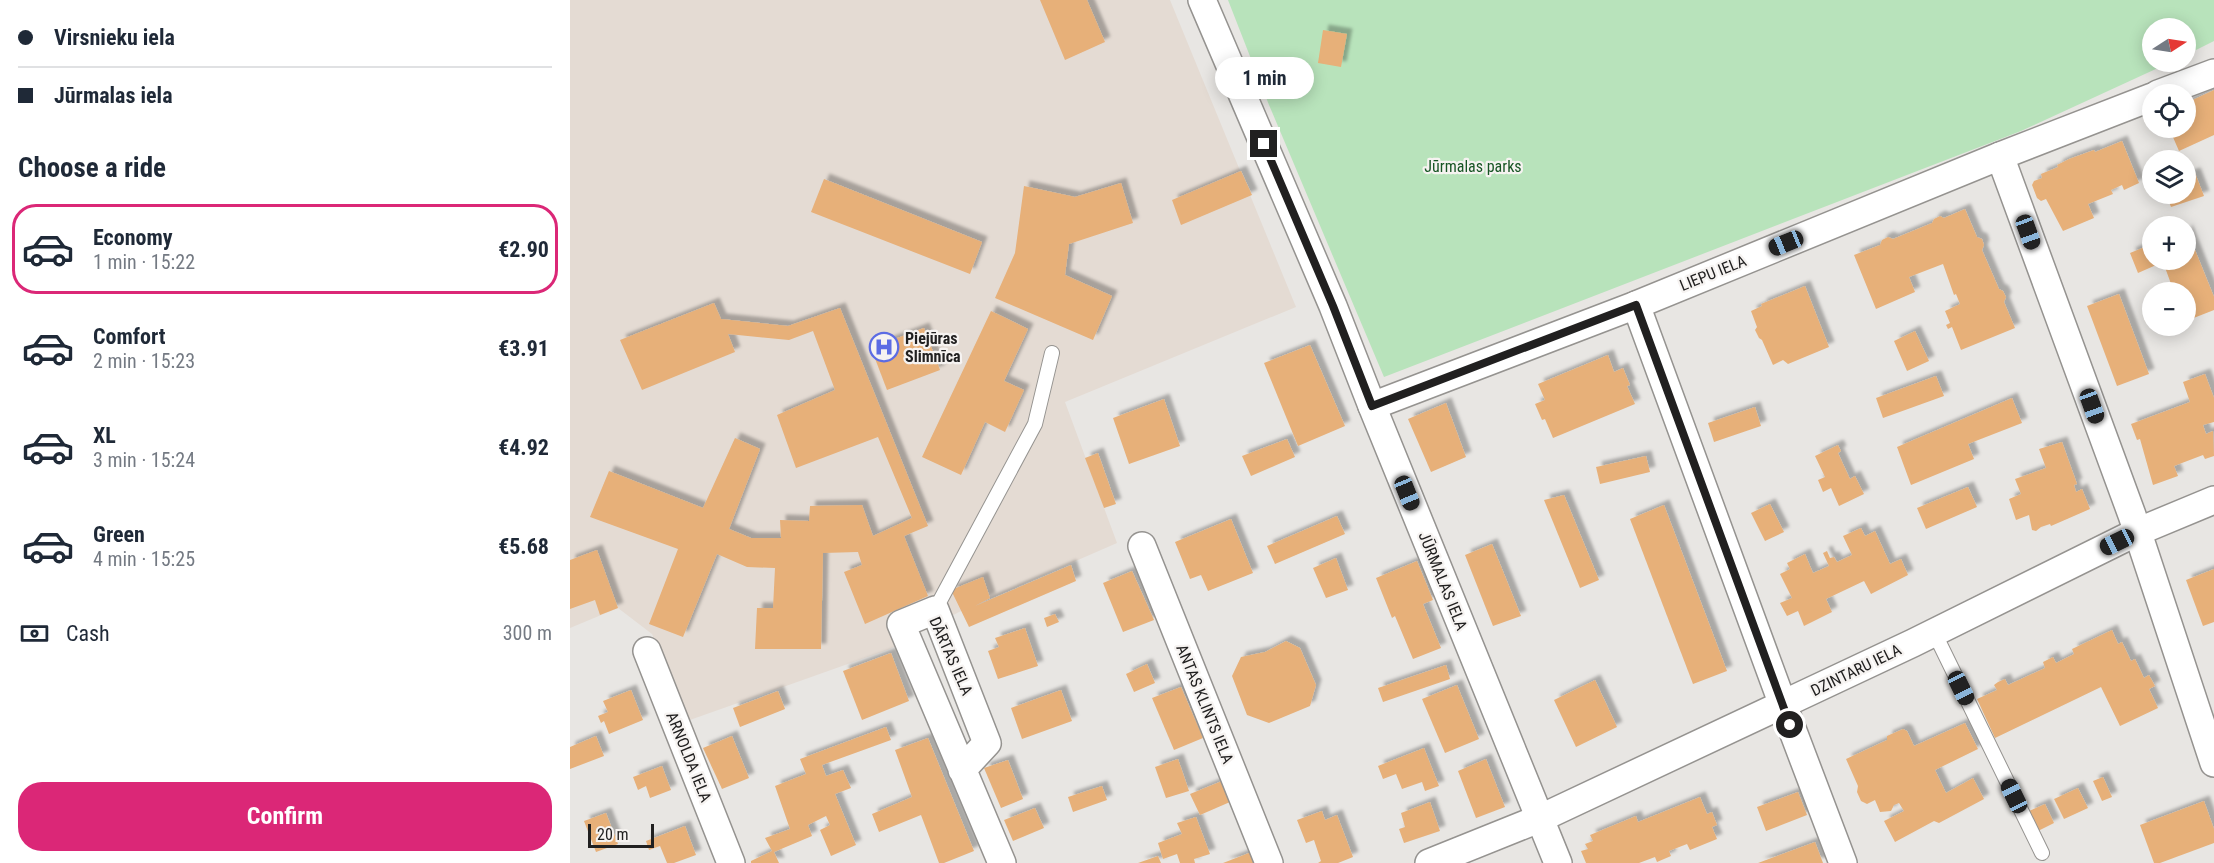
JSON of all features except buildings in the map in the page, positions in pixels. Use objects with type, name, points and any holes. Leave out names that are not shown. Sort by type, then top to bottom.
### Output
[{"type":"street","name":"JŪRMALAS IELA","points":[[1202,0],[1333,306],[1558,863]]},
{"type":"street","points":[[2185,84],[2214,73]]},
{"type":"street","name":"LIEPU IELA","points":[[1372,406],[1636,305],[2000,156],[2142,101]]},
{"type":"street","points":[[2000,156],[2137,532],[2214,763]]},
{"type":"street","points":[[1636,305],[1843,863]]},
{"type":"street","name":"DZINTARU IELA","points":[[1429,863],[1541,818],[1783,705],[2137,532],[2214,500]]},
{"type":"street","name":"ANTAS KLINTS IELA","points":[[1142,546],[1269,863]]},
{"type":"street","name":"DĀRTAS IELA","points":[[962,770],[987,743],[935,610],[901,624],[962,770],[1002,863]]},
{"type":"street","name":"ARNOLDA IELA","points":[[647,651],[731,863]]},
{"type":"lane","points":[[935,610],[1035,424],[1052,353]]},
{"type":"lane","points":[[1934,632],[2042,853]]},
{"type":"shaded area","name":"Piejūras Slimnīca","points":[[570,0],[1170,0],[1296,307],[1065,402],[1117,543],[959,612],[890,649],[687,721],[652,634],[618,608],[570,628]]},
{"type":"green space","name":"Jūrmalas parks","points":[[1228,0],[2214,0],[2214,41],[2196,50],[2196,18],[2142,18],[2142,72],[2149,72],[2021,131],[1384,377],[1269,105]]},
{"type":"place","name":"Piejūras Slimnīca","points":[[884,347]]},
{"type":"route","points":[[1264,144],[1333,306],[1372,406],[1636,305],[1790,725]]}]
